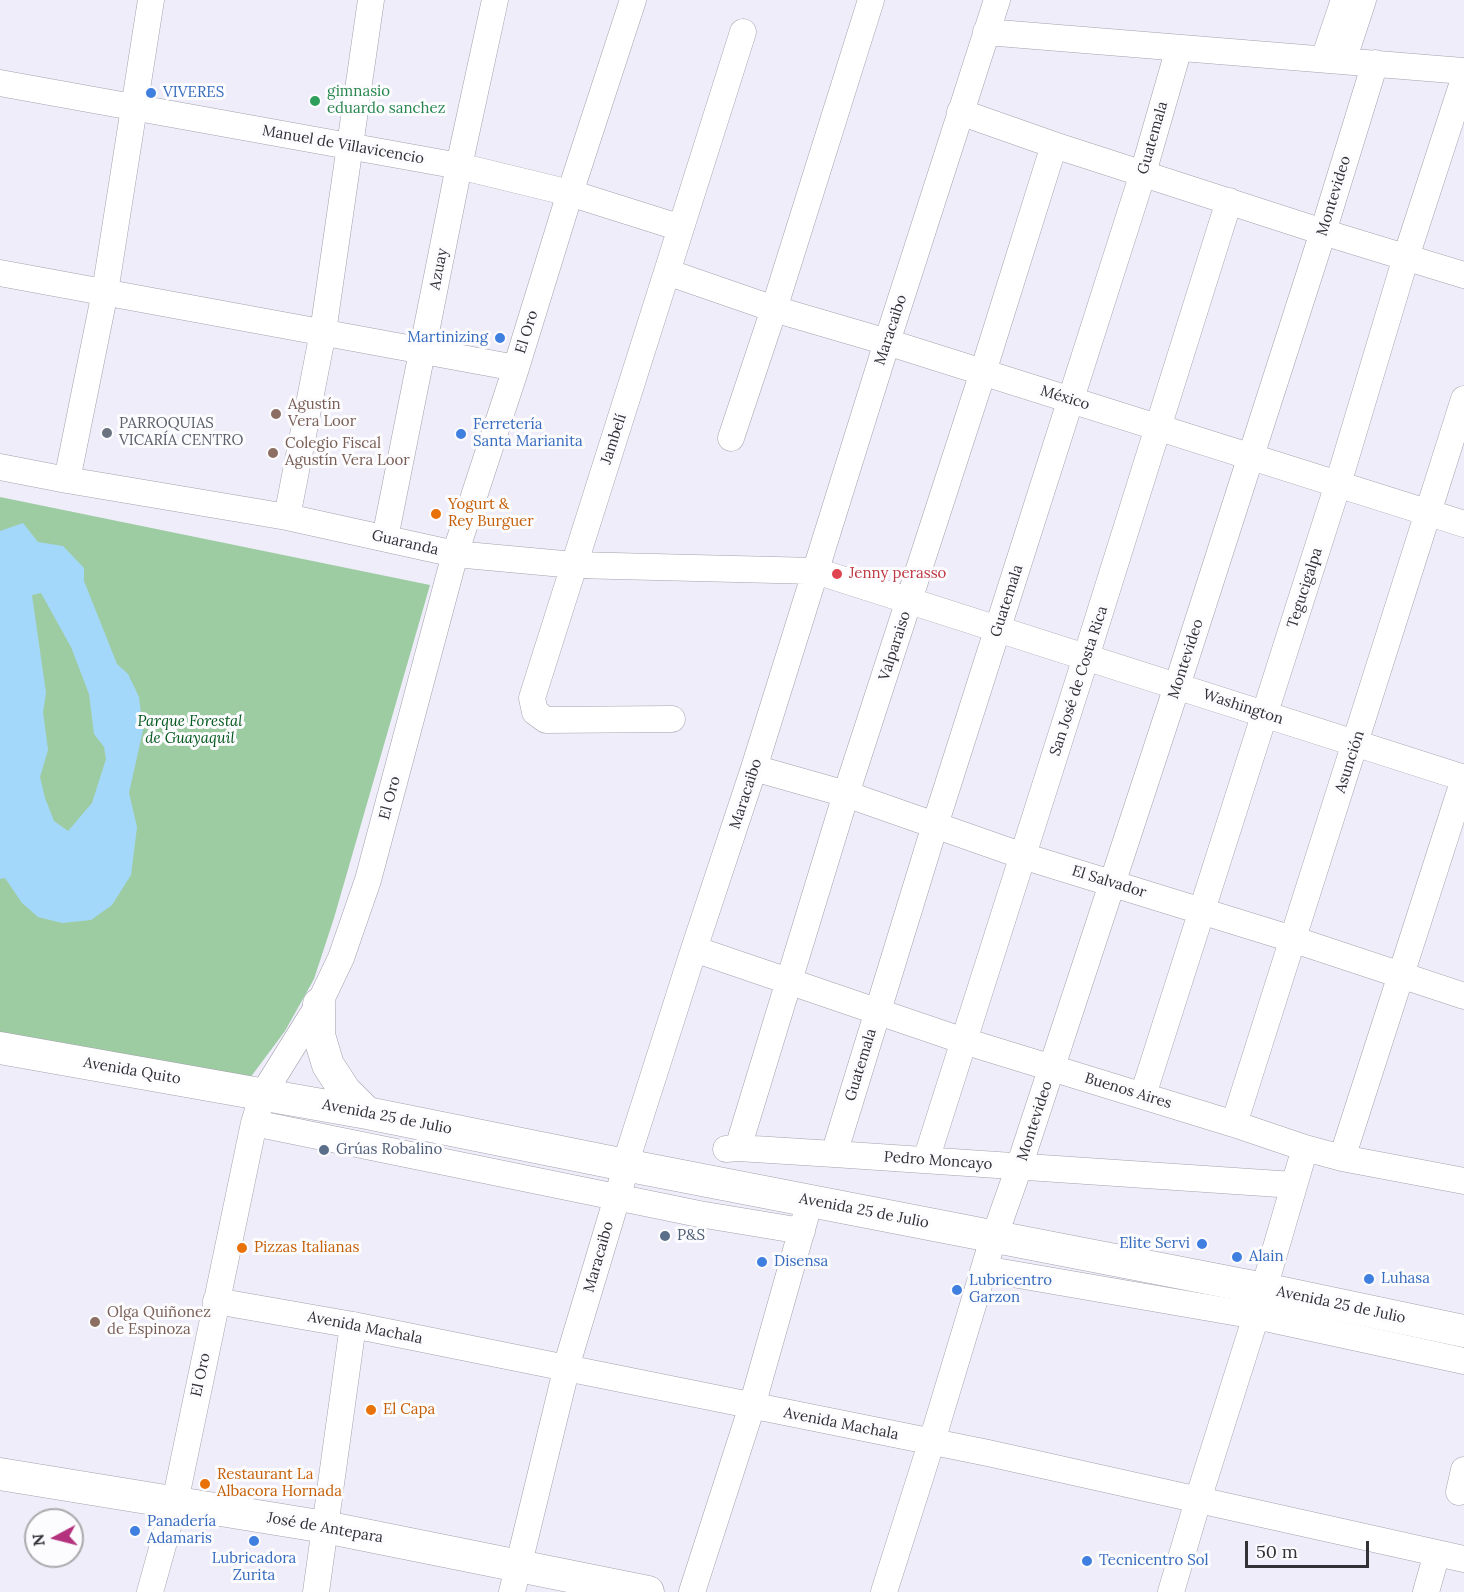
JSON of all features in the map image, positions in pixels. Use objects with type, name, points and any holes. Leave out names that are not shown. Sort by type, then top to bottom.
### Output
[{"type":"main road","points":[[319,1004],[320,1035],[328,1065],[345,1091],[367,1113]]},
{"type":"main road","name":"Avenida Quito","points":[[0,1048],[259,1108]]},
{"type":"main road","name":"Avenida 25 de Julio","points":[[259,1108],[367,1113],[810,1201],[989,1253],[1260,1302],[1464,1331]]},
{"type":"main road","name":"José de Antepara","points":[[0,1474],[325,1527],[515,1579],[648,1592]]},
{"type":"street","points":[[67,480],[105,292],[151,0]]},
{"type":"street","points":[[287,517],[322,332],[371,0]]},
{"type":"street","name":"Azuay","points":[[385,538],[459,166],[495,0]]},
{"type":"street","name":"El Oro","points":[[150,1592],[175,1502],[216,1301],[259,1108],[319,1004],[341,958],[368,880],[455,554],[633,0]]},
{"type":"street","points":[[731,438],[871,0]]},
{"type":"street","name":"Maracaibo","points":[[515,1579],[567,1367],[625,1166],[754,768],[997,0]]},
{"type":"street","points":[[1334,60],[1344,0]]},
{"type":"street","points":[[1334,60],[1363,0]]},
{"type":"street","name":"Jambelí","points":[[672,719],[546,720],[535,712],[532,698],[744,32]]},
{"type":"street","points":[[986,32],[1464,71]]},
{"type":"street","name":"Guatemala","points":[[834,1154],[935,825],[1143,174],[1179,48]]},
{"type":"street","name":"Montevideo","points":[[884,1592],[989,1253],[1177,686],[1375,63]]},
{"type":"street","name":"Tegucigalpa","points":[[1143,1095],[1338,484],[1406,257],[1464,79]]},
{"type":"street","name":"Manuel de Villavicencio","points":[[0,82],[459,166],[570,193],[681,228]]},
{"type":"street","points":[[960,112],[1143,174],[1464,275]]},
{"type":"street","name":"Valparaiso","points":[[732,1149],[910,601],[1054,145]]},
{"type":"street","name":"San José de Costa Rica","points":[[926,1160],[1229,201]]},
{"type":"street","name":"México","points":[[667,272],[774,309],[887,342],[1464,524]]},
{"type":"street","points":[[0,273],[516,368]]},
{"type":"street","name":"Asunción","points":[[1234,1124],[1464,399]]},
{"type":"street","name":"Guaranda","points":[[0,467],[287,517],[455,554],[574,565],[816,571]]},
{"type":"street","name":"Washington","points":[[816,571],[1464,778]]},
{"type":"street","name":"El Salvador","points":[[754,768],[846,794],[1023,856],[1292,939],[1464,996]]},
{"type":"street","points":[[1342,1158],[1464,778]]},
{"type":"street","name":"Buenos Aires","points":[[694,950],[964,1041],[1143,1095],[1305,1148],[1342,1158],[1464,1181]]},
{"type":"street","points":[[259,1108],[616,1197],[802,1231]]},
{"type":"street","points":[[1171,1592],[1305,1148]]},
{"type":"street","name":"Pedro Moncayo","points":[[732,1149],[1294,1185]]},
{"type":"street","points":[[692,1592],[752,1406],[810,1201]]},
{"type":"street","name":"Avenida Machala","points":[[216,1301],[567,1367],[932,1442],[1464,1558]]},
{"type":"street","name":"Avenida 25 de Julio","points":[[1260,1302],[1464,1361]]},
{"type":"street","points":[[316,1592],[353,1325]]},
{"type":"street","points":[[1426,1592],[1437,1553]]},
{"type":"green space","name":"Parque Forestal de Guayaquil","points":[[0,497],[430,585],[334,918],[314,979],[285,1031],[250,1078],[0,1035]]},
{"type":"water","points":[[23,523],[38,542],[63,546],[84,568],[84,581],[117,664],[128,674],[139,697],[143,730],[129,793],[137,827],[131,875],[112,905],[91,920],[62,923],[38,917],[22,903],[5,878],[0,879],[0,531]],"holes":[[[41,593],[71,647],[89,694],[94,734],[104,747],[106,759],[92,803],[68,831],[54,821],[40,777],[48,750],[43,712],[46,693],[32,595]]]},
{"type":"place","name":"VIVERES","points":[[151,93]]},
{"type":"place","name":"gimnasio eduardo sanchez","points":[[315,101]]},
{"type":"place","name":"Martinizing","points":[[500,338]]},
{"type":"place","name":"Agustín Vera Loor","points":[[276,414]]},
{"type":"place","name":"PARROQUIAS VICARÍA CENTRO","points":[[107,433]]},
{"type":"place","name":"Ferretería Santa Marianita","points":[[461,434]]},
{"type":"place","name":"Colegio Fiscal Agustín Vera Loor","points":[[273,453]]},
{"type":"place","name":"Yogurt & Rey Burguer","points":[[436,514]]},
{"type":"place","name":"Jenny perasso","points":[[837,574]]},
{"type":"place","name":"Grúas Robalino","points":[[324,1150]]},
{"type":"place","name":"P&S","points":[[665,1236]]},
{"type":"place","name":"Elite Servi","points":[[1202,1244]]},
{"type":"place","name":"Pizzas Italianas","points":[[242,1248]]},
{"type":"place","name":"Alain","points":[[1237,1257]]},
{"type":"place","name":"Disensa","points":[[762,1262]]},
{"type":"place","name":"Luhasa","points":[[1369,1279]]},
{"type":"place","name":"Lubricentro Garzon","points":[[957,1290]]},
{"type":"place","name":"Olga Quiñonez de Espinoza","points":[[95,1322]]},
{"type":"place","name":"El Capa","points":[[371,1410]]},
{"type":"place","name":"Restaurant La Albacora Hornada","points":[[205,1484]]},
{"type":"place","name":"Panadería Adamaris","points":[[135,1531]]},
{"type":"place","name":"Lubricadora Zurita","points":[[254,1541]]},
{"type":"place","name":"Tecnicentro Sol","points":[[1087,1561]]}]
